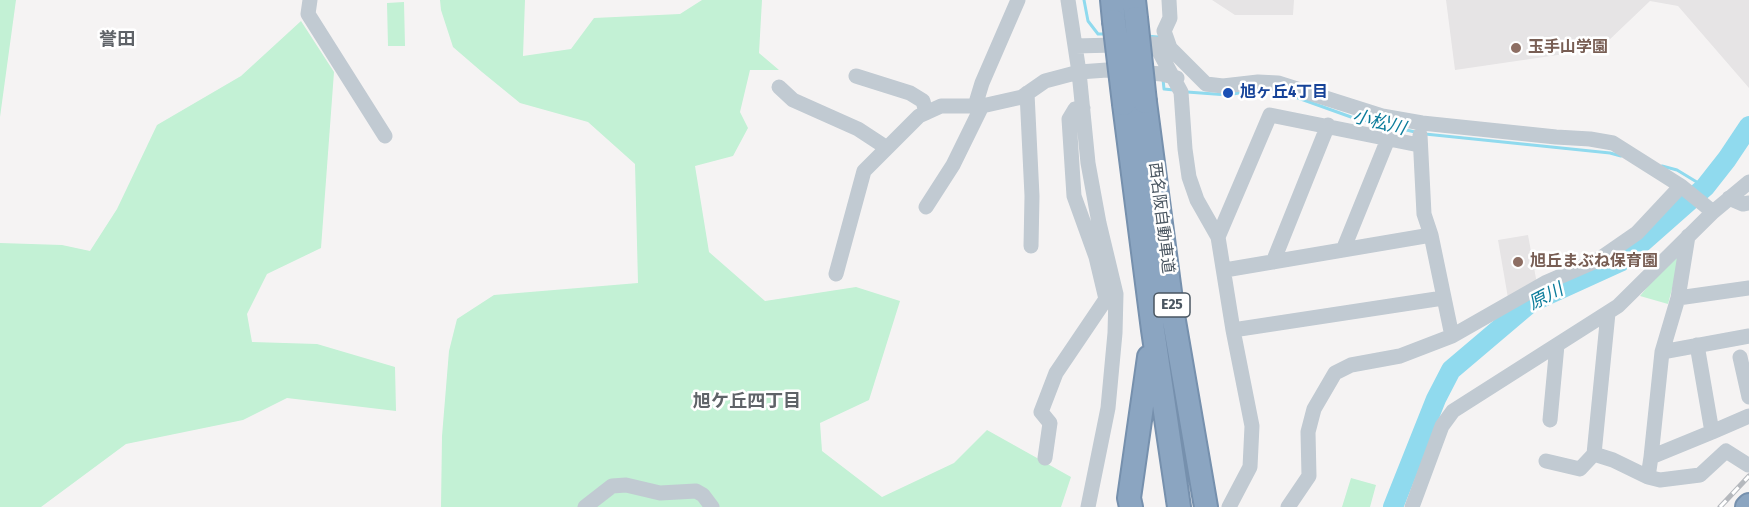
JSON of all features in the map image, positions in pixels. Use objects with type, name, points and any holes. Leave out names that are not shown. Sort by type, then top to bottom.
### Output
[{"type":"highway","name":"西名阪自動車道","points":[[1124,10],[1135,103],[1153,330],[1179,507]]},
{"type":"highway","name":"西名阪自動車道","points":[[1135,103],[1206,507]]},
{"type":"highway","points":[[1131,507],[1130,498],[1153,330]]},
{"type":"street","points":[[310,0],[308,14],[385,136]]},
{"type":"street","points":[[926,207],[953,165],[978,106],[982,83],[1018,0]]},
{"type":"street","points":[[1056,0],[1069,5],[1079,72],[1088,163],[1116,294],[1108,408],[1088,507]]},
{"type":"street","points":[[1169,0],[1170,18],[1164,31],[1170,48],[1206,84]]},
{"type":"street","points":[[1075,46],[1155,44],[1170,48]]},
{"type":"street","points":[[1155,44],[1181,92],[1185,150],[1190,177],[1197,200],[1218,237],[1252,426],[1250,467],[1229,507]]},
{"type":"street","points":[[836,274],[864,171],[919,116],[941,106],[978,106],[1022,97],[1045,81],[1079,72],[1107,70],[1162,74],[1223,86],[1258,82],[1278,83],[1382,116],[1422,123],[1613,143],[1684,188],[1710,209]]},
{"type":"street","points":[[856,76],[910,93],[923,101],[926,112]]},
{"type":"street","points":[[778,92],[858,129],[887,148]]},
{"type":"street","points":[[1027,93],[1032,196],[1031,246]]},
{"type":"street","points":[[1045,458],[1050,423],[1041,412],[1056,374],[1106,298],[1096,257],[1074,196],[1069,119],[1075,109],[1083,108]]},
{"type":"street","points":[[1218,237],[1270,115],[1419,145]]},
{"type":"street","points":[[1422,123],[1419,145],[1424,213],[1431,235],[1452,336]]},
{"type":"street","points":[[1274,262],[1328,125]]},
{"type":"street","points":[[1343,250],[1388,139]]},
{"type":"street","points":[[1412,507],[1442,426],[1453,411],[1608,313],[1626,299],[1688,236],[1710,209],[1749,182]]},
{"type":"street","points":[[1288,507],[1309,476],[1308,432],[1314,409],[1335,373],[1351,365],[1400,356],[1452,336],[1545,283],[1598,261],[1637,233],[1684,188]]},
{"type":"street","points":[[1729,198],[1743,204],[1749,203]]},
{"type":"street","points":[[1224,270],[1431,235]]},
{"type":"street","points":[[1648,477],[1662,352],[1678,298],[1688,236]]},
{"type":"street","points":[[1678,298],[1749,288]]},
{"type":"street","points":[[1233,330],[1443,298]]},
{"type":"street","points":[[1546,461],[1580,470],[1594,454],[1608,313]]},
{"type":"street","points":[[1662,352],[1749,336]]},
{"type":"street","points":[[1550,420],[1557,345]]},
{"type":"street","points":[[1697,345],[1712,432]]},
{"type":"street","points":[[1740,357],[1749,397]]},
{"type":"street","points":[[1651,457],[1749,416]]},
{"type":"street","points":[[1594,454],[1660,480],[1700,475],[1726,452],[1748,465]]},
{"type":"street","points":[[585,507],[612,486],[626,485],[660,493],[696,491],[703,495],[712,507]]},
{"type":"shaded area","points":[[1212,0],[1294,0],[1293,15],[1235,15]]},
{"type":"shaded area","name":"玉手山学園","points":[[1446,0],[1749,0],[1749,88],[1678,6],[1650,1],[1606,43],[1582,44],[1578,52],[1455,70]]},
{"type":"shaded area","name":"旭丘まぶね保育園","points":[[1528,235],[1537,284],[1508,298],[1498,240]]},
{"type":"green space","points":[[0,0],[16,0],[0,117]]},
{"type":"green space","points":[[440,0],[525,0],[523,56],[571,49],[594,18],[680,14],[702,0],[762,0],[759,53],[779,70],[750,70],[740,112],[748,128],[733,156],[695,166],[709,252],[765,301],[856,287],[900,301],[869,400],[820,423],[822,451],[882,497],[954,463],[987,430],[1071,477],[1061,507],[441,507],[442,436],[449,351],[457,319],[494,295],[638,283],[635,164],[588,122],[520,103],[482,72],[453,47]]},
{"type":"green space","points":[[404,2],[405,46],[388,46],[387,3]]},
{"type":"green space","points":[[301,21],[334,72],[321,248],[267,274],[247,314],[252,342],[317,344],[395,367],[396,411],[287,398],[243,420],[126,444],[41,507],[0,507],[0,243],[62,245],[90,251],[117,209],[157,125],[241,76]]},
{"type":"green space","points":[[1676,252],[1681,255],[1668,304],[1640,296]]},
{"type":"green space","points":[[1351,478],[1376,485],[1370,507],[1342,507]]},
{"type":"waterway","name":"小松川","points":[[1084,0],[1088,21],[1098,34],[1107,34]]},
{"type":"waterway","name":"小松川","points":[[1146,36],[1158,37],[1158,39]]},
{"type":"waterway","name":"小松川","points":[[1163,79],[1164,89],[1174,90]]},
{"type":"waterway","name":"小松川","points":[[1187,92],[1228,95],[1260,89]]},
{"type":"waterway","name":"小松川","points":[[1273,89],[1351,117],[1415,132]]},
{"type":"waterway","name":"原川","points":[[1393,507],[1436,399],[1451,370],[1530,303],[1620,262],[1705,187],[1749,126]]},
{"type":"waterway","name":"小松川","points":[[1425,134],[1621,156]]},
{"type":"waterway","name":"小松川","points":[[1662,166],[1677,170],[1705,187]]},
{"type":"railway","points":[[1720,507],[1749,476]]},
{"type":"place","name":"玉手山学園","points":[[1516,48]]},
{"type":"place","name":"旭ヶ丘4丁目","points":[[1228,93]]},
{"type":"place","name":"旭丘まぶね保育園","points":[[1518,262]]},
{"type":"district","name":"誉田","points":[[117,40]]},
{"type":"district","name":"旭ケ丘四丁目","points":[[747,402]]}]
